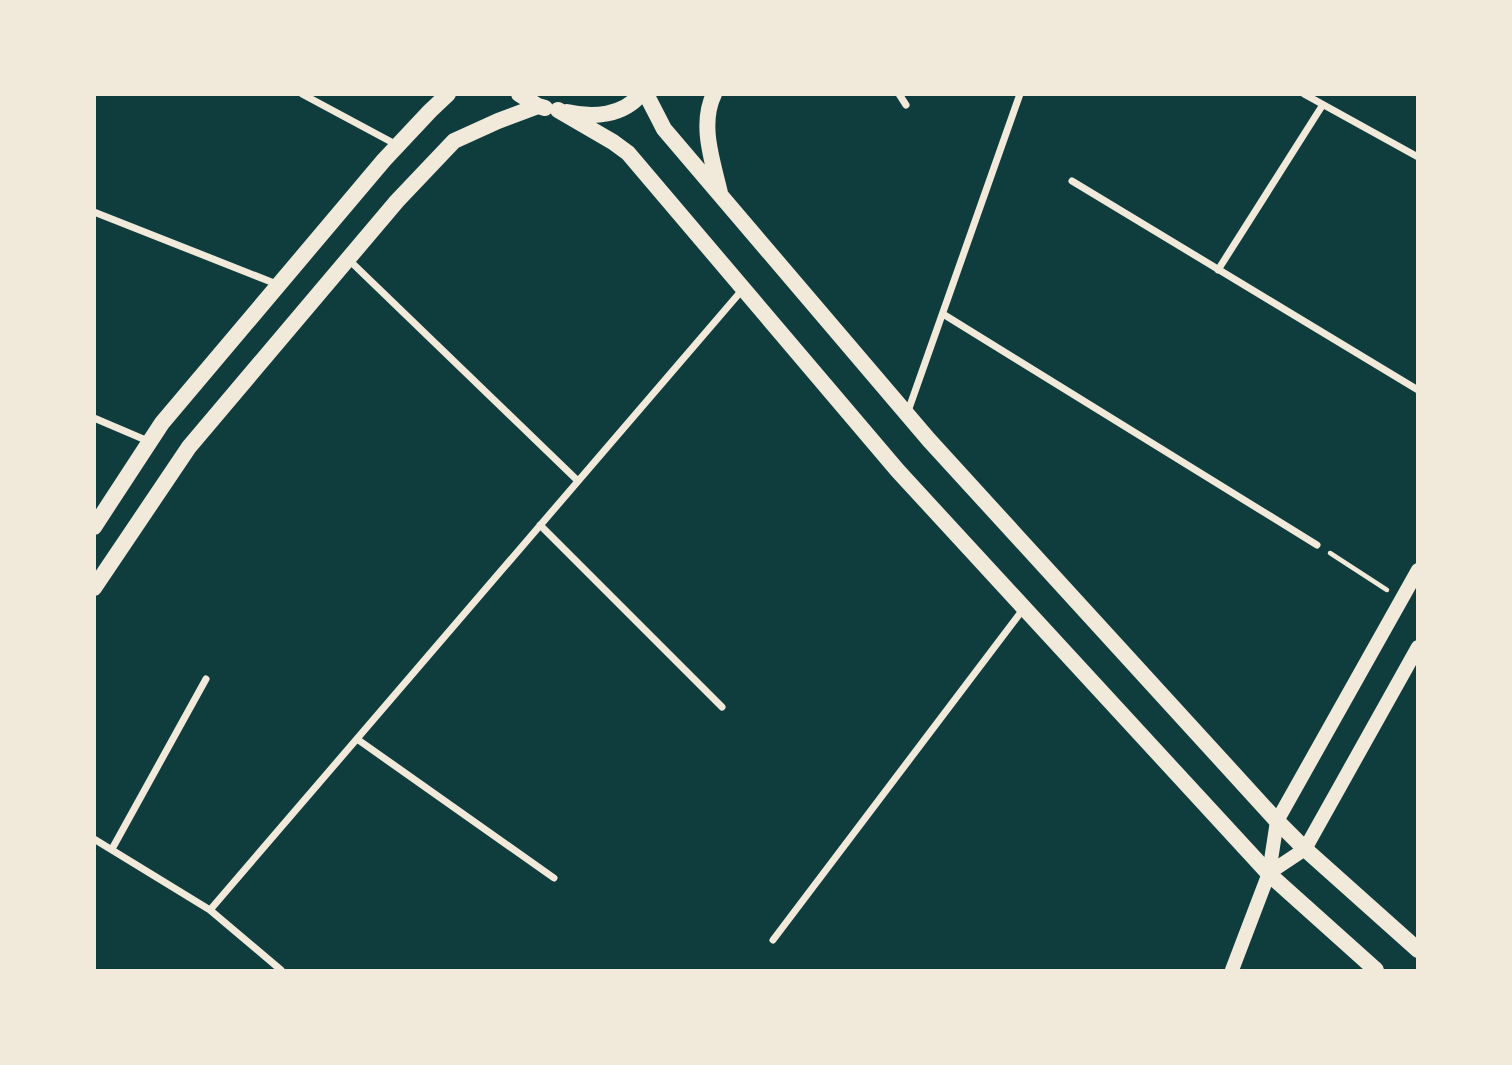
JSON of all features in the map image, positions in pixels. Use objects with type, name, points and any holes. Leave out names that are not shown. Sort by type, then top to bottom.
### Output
[{"type":"main road","points":[[94,527],[162,423],[398,146],[448,94]]},
{"type":"main road","points":[[519,94],[538,106],[579,115],[608,114],[627,106],[644,94],[664,129],[938,451],[1277,821],[1418,950]]},
{"type":"main road","points":[[713,94],[709,103],[707,138],[721,196]]},
{"type":"main road","points":[[94,588],[189,447],[397,201],[454,141],[538,106]]},
{"type":"main road","points":[[558,110],[628,153],[898,471],[1269,873],[1376,971]]},
{"type":"main road","points":[[1232,971],[1269,873],[1277,821],[1418,570]]},
{"type":"main road","points":[[1269,873],[1305,849],[1418,648]]},
{"type":"street","points":[[302,94],[398,146]]},
{"type":"street","points":[[899,94],[906,105]]},
{"type":"street","points":[[907,415],[1020,94]]},
{"type":"street","points":[[1304,94],[1418,157]]},
{"type":"street","points":[[1218,270],[1322,106]]},
{"type":"street","points":[[1072,181],[1418,390]]},
{"type":"street","points":[[94,212],[279,285]]},
{"type":"street","points":[[348,260],[578,481]]},
{"type":"street","points":[[210,910],[743,289]]},
{"type":"street","points":[[943,314],[1317,545]]},
{"type":"street","points":[[94,418],[150,442]]},
{"type":"street","points":[[540,525],[722,707]]},
{"type":"street","points":[[773,940],[1024,608]]},
{"type":"street","points":[[112,849],[206,679]]},
{"type":"street","points":[[357,739],[555,878]]},
{"type":"street","points":[[94,839],[210,910],[281,971]]},
{"type":"path","points":[[1317,545],[1401,600]]}]
